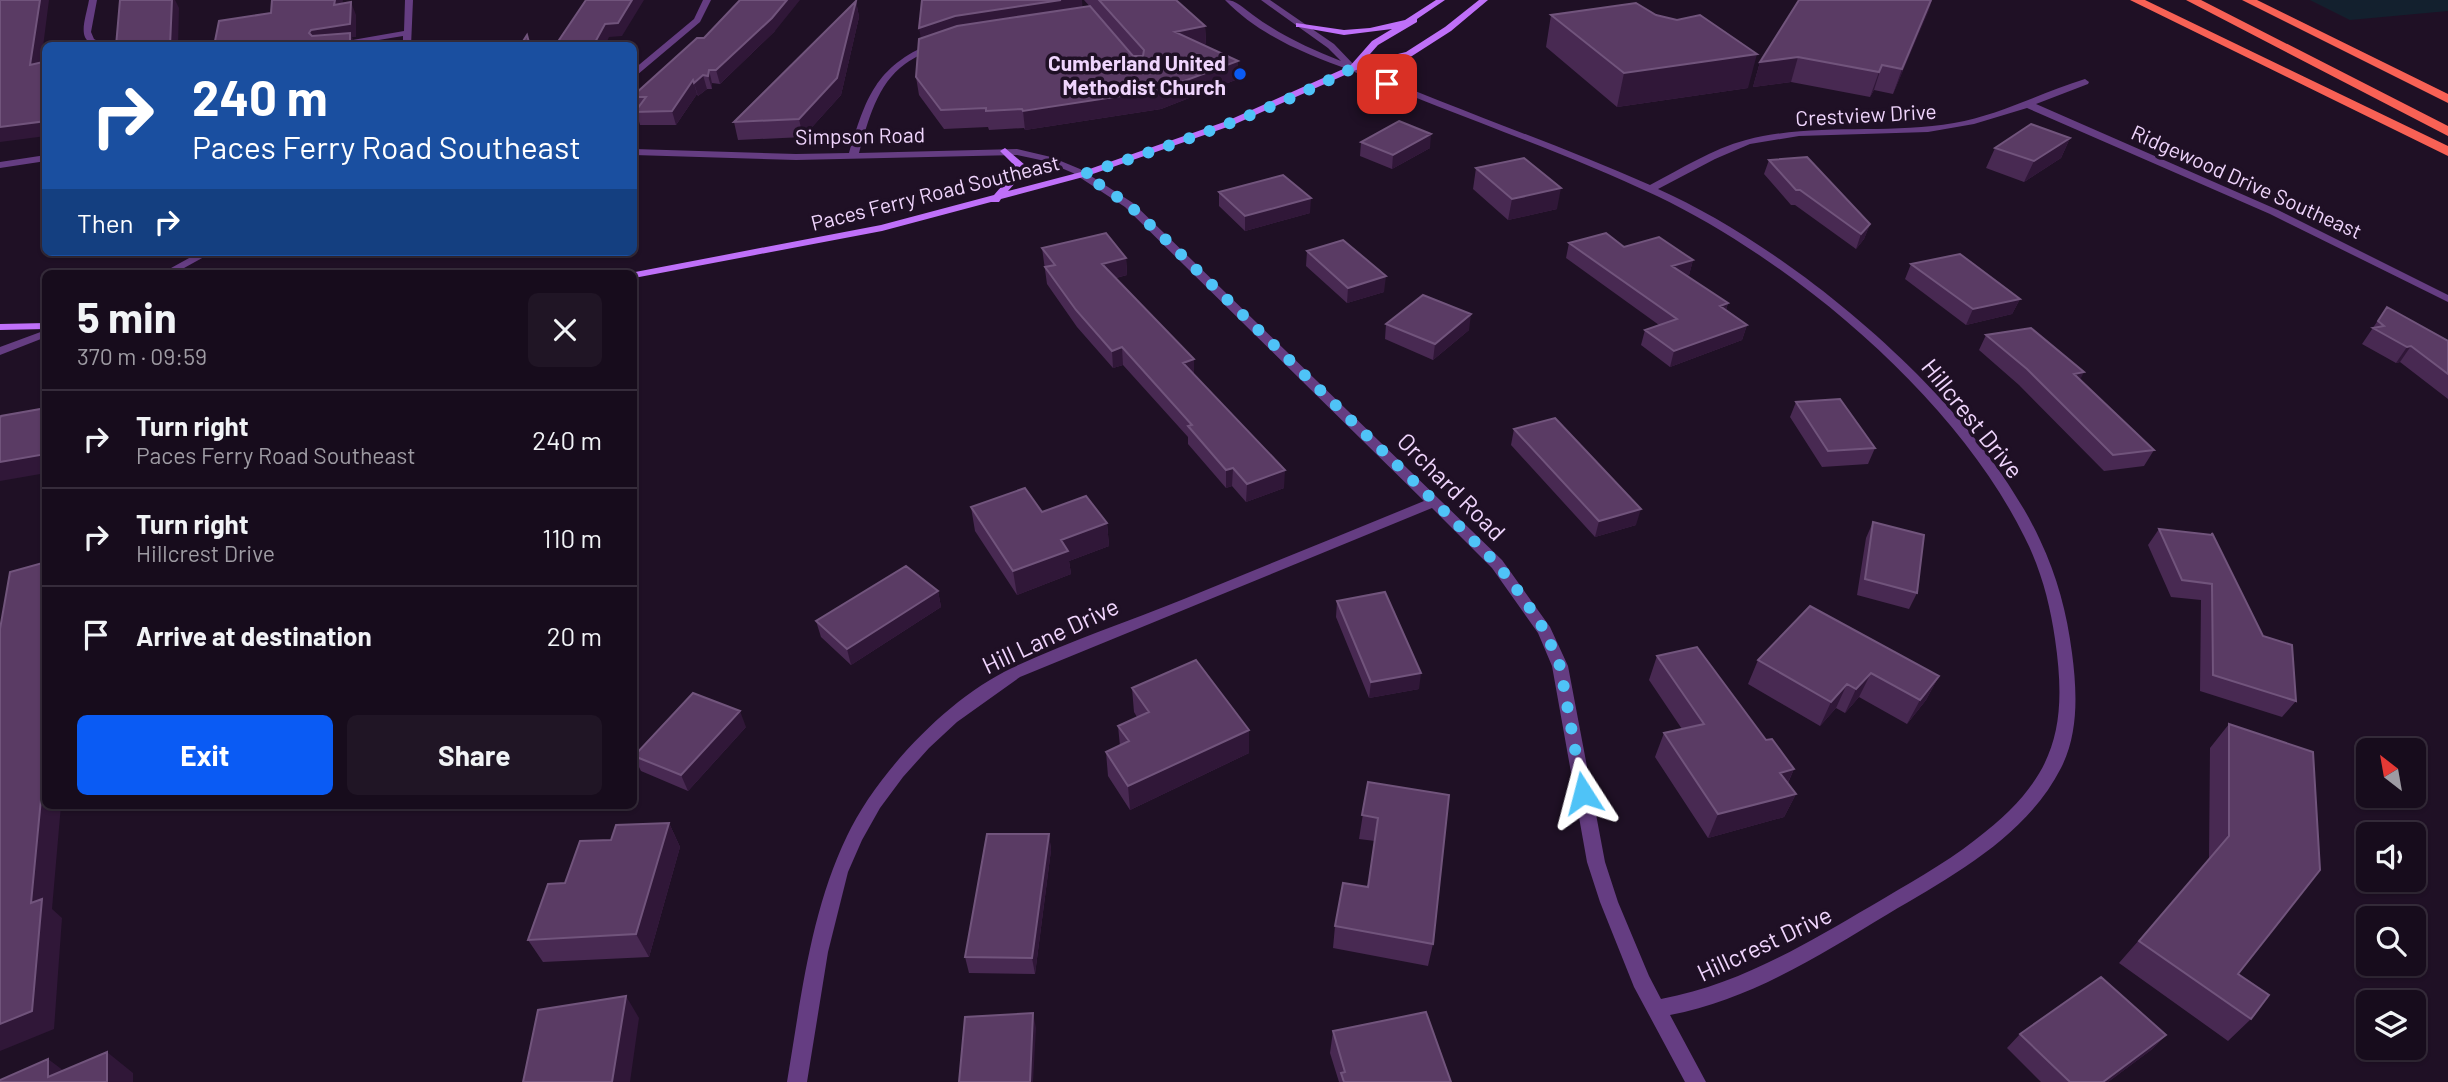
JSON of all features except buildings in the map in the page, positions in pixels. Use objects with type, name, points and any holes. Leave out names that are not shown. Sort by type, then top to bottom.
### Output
[{"type":"highway","points":[[2136,0],[2448,152]]},
{"type":"highway","points":[[2192,0],[2448,132]]},
{"type":"highway","points":[[2248,0],[2448,99]]},
{"type":"highway","points":[[2261,0],[2329,40]]},
{"type":"main road","name":"Paces Ferry Road Southeast","points":[[1353,68],[1375,43],[1441,0]]},
{"type":"main road","name":"Paces Ferry Road Southeast","points":[[637,274],[817,242],[995,200],[1084,174],[1242,118],[1353,68],[1409,54],[1448,29],[1484,0]]},
{"type":"main road","points":[[1299,25],[1356,34],[1375,32],[1414,20]]},
{"type":"main road","points":[[995,200],[1018,174],[1020,165],[1005,151]]},
{"type":"main road","points":[[0,327],[42,326]]},
{"type":"street","points":[[93,0],[87,32],[90,40],[94,42]]},
{"type":"street","points":[[407,42],[409,0]]},
{"type":"street","points":[[637,70],[697,20],[707,0]]},
{"type":"street","points":[[1229,0],[1257,23],[1303,51],[1353,68]]},
{"type":"street","points":[[1265,0],[1331,46],[1353,68]]},
{"type":"street","points":[[348,42],[408,33]]},
{"type":"street","points":[[853,156],[870,100],[881,83],[911,55],[950,41]]},
{"type":"street","name":"Hillcrest Drive","points":[[1353,68],[1399,90],[1573,154],[1652,188],[1756,247],[1817,293],[1928,394],[1983,459],[2030,536],[2051,586],[2063,641],[2070,710],[2049,777],[2022,810],[1987,841],[1906,895],[1813,949],[1714,996],[1655,1009]]},
{"type":"street","name":"Crestview Drive","points":[[1652,188],[1747,143],[1817,133],[1913,131],[1956,125],[2027,104],[2085,82]]},
{"type":"street","name":"Ridgewood Drive Southeast","points":[[2027,104],[2274,212],[2448,299]]},
{"type":"street","name":"Simpson Road","points":[[637,152],[853,156],[1005,151],[1037,155],[1084,174]]},
{"type":"street","points":[[0,165],[42,159]]},
{"type":"street","name":"Orchard Road","points":[[1084,174],[1129,205],[1435,502],[1509,580],[1533,612],[1560,666],[1596,862],[1620,932],[1655,1009],[1696,1082]]},
{"type":"street","points":[[173,270],[200,256]]},
{"type":"street","points":[[0,351],[42,334]]},
{"type":"street","name":"Hill Lane Drive","points":[[797,1082],[828,909],[839,872],[872,806],[894,775],[928,740],[968,704],[1015,673],[1435,502]]},
{"type":"shaded area","points":[[2310,0],[2448,0],[2448,11],[2350,20]]},
{"type":"place","name":"Cumberland United Methodist Church","points":[[1240,74]]},
{"type":"route","points":[[1387,84],[1353,68],[1230,123],[1174,145],[1084,174],[1129,205],[1163,237],[1497,564],[1545,631],[1560,666],[1583,793]]}]
